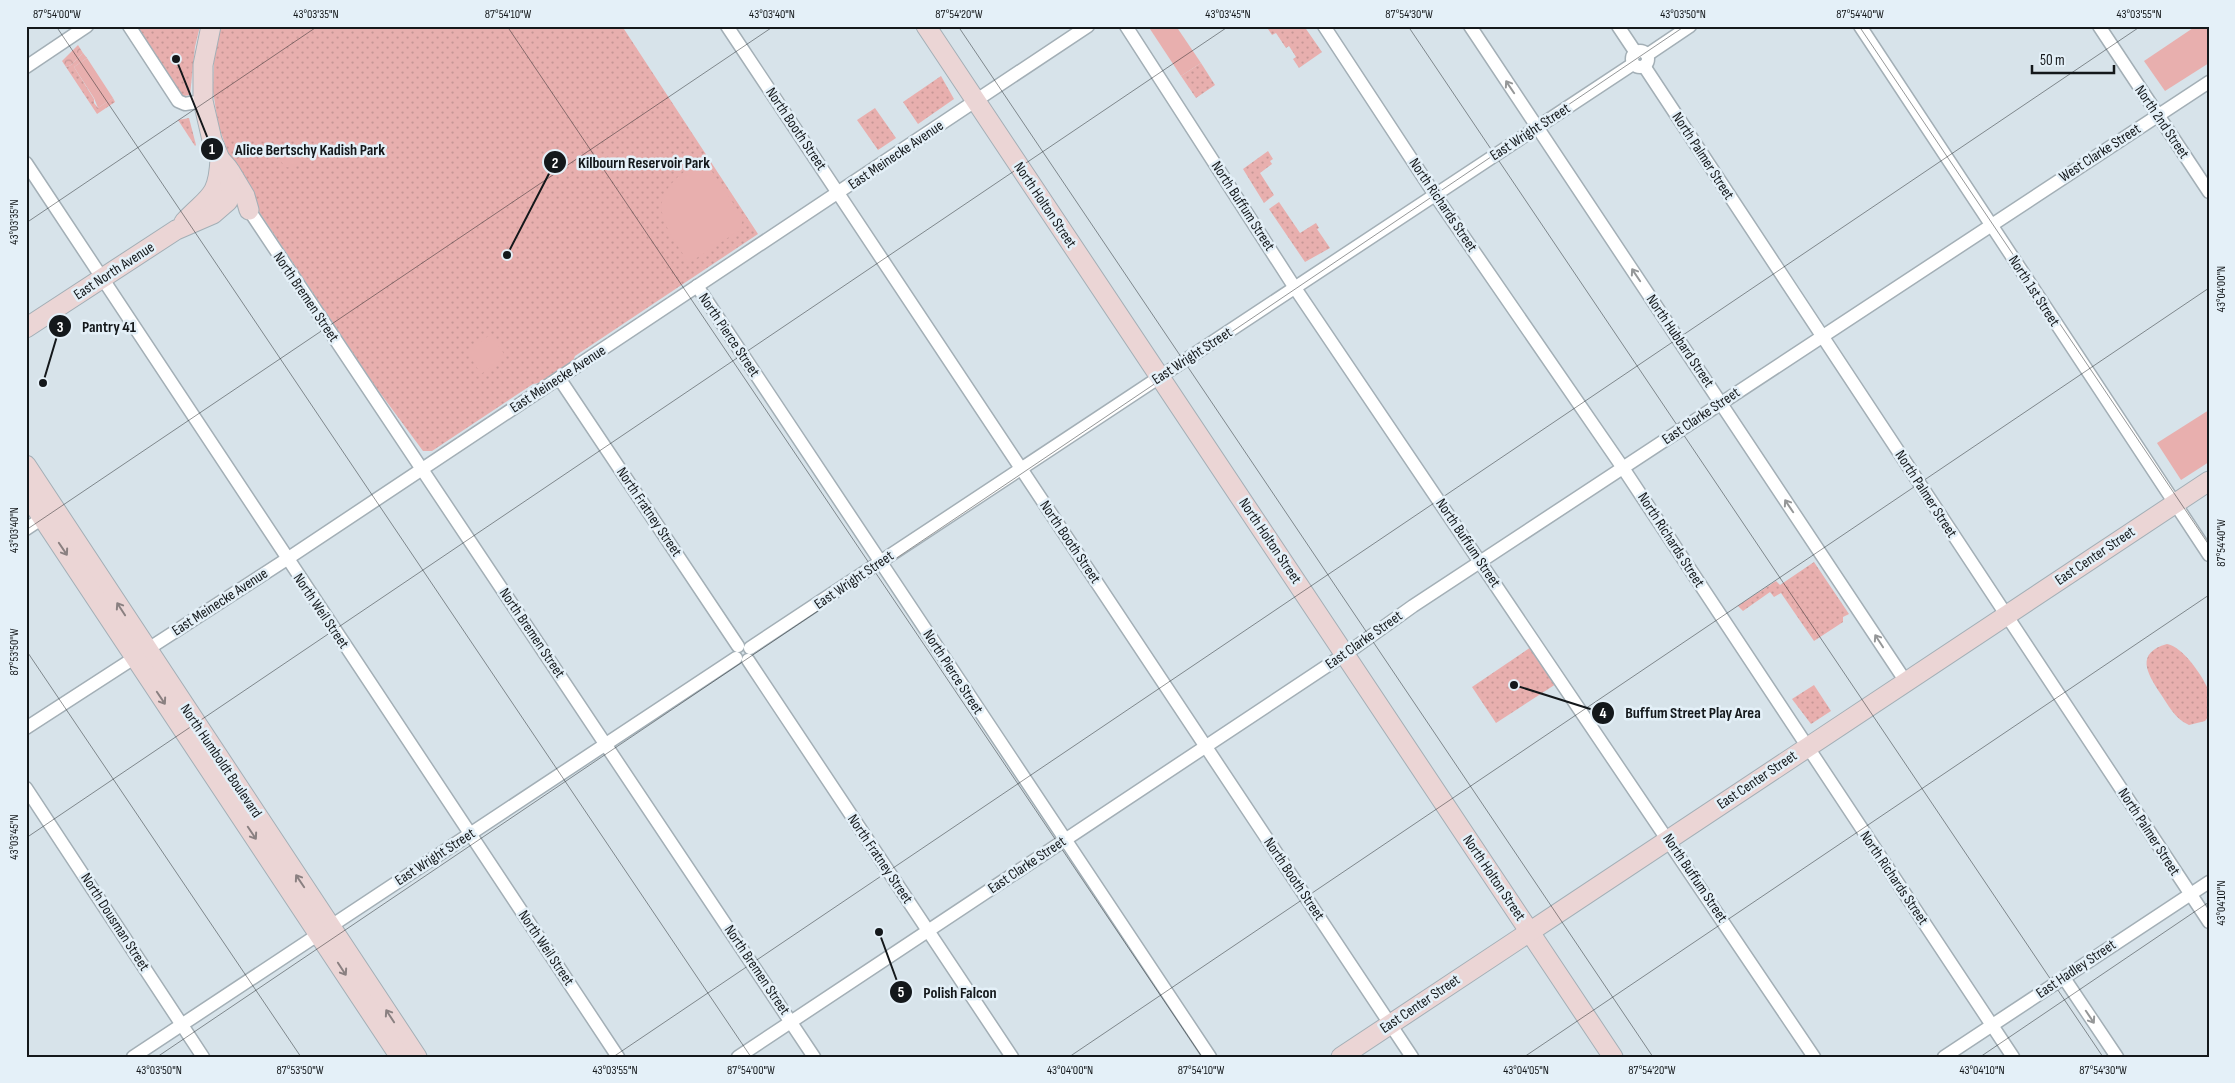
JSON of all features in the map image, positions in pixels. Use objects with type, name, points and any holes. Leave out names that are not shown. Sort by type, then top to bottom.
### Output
[{"type":"main road","name":"East North Avenue","points":[[26,328],[176,230],[213,214],[228,201],[231,184],[210,133],[203,101],[203,65],[211,26]]},
{"type":"main road","name":"North Holton Street","points":[[926,26],[1613,1057]]},
{"type":"main road","name":"East North Avenue","points":[[176,230],[214,194],[224,164]]},
{"type":"main road","points":[[224,164],[246,196],[249,210]]},
{"type":"main road","points":[[228,201],[249,210]]},
{"type":"main road","name":"North Humboldt Boulevard","points":[[26,465],[49,514],[141,654],[325,930],[417,1057]]},
{"type":"main road","name":"East Center Street","points":[[1340,1057],[2209,481]]},
{"type":"main road","name":"North Humboldt Boulevard","points":[[26,493],[49,514]]},
{"type":"main road","name":"North Humboldt Boulevard","points":[[325,930],[400,1057]]},
{"type":"street","points":[[26,67],[87,26]]},
{"type":"street","points":[[128,26],[178,101],[185,104],[203,101]]},
{"type":"street","name":"North Booth Street","points":[[728,26],[1412,1057]]},
{"type":"street","name":"East Meinecke Avenue","points":[[26,728],[287,559],[1088,26]]},
{"type":"street","name":"North Buffum Street","points":[[1126,26],[1295,288],[1814,1057]]},
{"type":"street","name":"North Richards Street","points":[[1324,26],[1435,195],[1623,468],[2013,1057]]},
{"type":"street","name":"North Hubbard Street","points":[[1470,26],[1906,682]]},
{"type":"street","name":"North Palmer Street","points":[[1618,26],[2209,922]]},
{"type":"street","name":"East Wright Street","points":[[133,1057],[1690,26]]},
{"type":"street","name":"North 1st Street","points":[[1860,26],[2209,555]]},
{"type":"street","name":"North 2nd Street","points":[[2099,26],[2209,192]]},
{"type":"street","name":"West Clarke Street","points":[[1990,225],[2209,82]]},
{"type":"street","name":"North Weil Street","points":[[26,163],[101,279],[618,1057]]},
{"type":"street","name":"North Bremen Street","points":[[249,210],[814,1057]]},
{"type":"street","name":"East Clarke Street","points":[[738,1057],[1990,225]]},
{"type":"street","name":"North Pierce Street","points":[[697,286],[1210,1057]]},
{"type":"street","name":"North Fratney Street","points":[[559,378],[1012,1057]]},
{"type":"street","points":[[26,529],[49,514]]},
{"type":"street","name":"North Dousman Street","points":[[26,788],[203,1057]]},
{"type":"street","name":"East Hadley Street","points":[[1944,1057],[2209,882]]},
{"type":"street","points":[[2064,978],[2117,1057]]},
{"type":"green space","points":[[137,26],[200,26],[195,47],[190,95],[184,96],[181,94]]},
{"type":"green space","points":[[221,26],[622,26],[758,234],[575,356],[573,361],[539,383],[533,384],[432,451],[423,451],[375,386],[260,213],[228,153],[218,124],[213,91],[214,58]]},
{"type":"green space","points":[[1148,26],[1176,26],[1201,63],[1181,76]]},
{"type":"green space","points":[[1266,26],[1304,26],[1322,52],[1299,68],[1293,59],[1296,57],[1289,46],[1286,48],[1276,33],[1272,35]]},
{"type":"green space","points":[[2196,26],[2209,26],[2209,63],[2165,91],[2144,61]]},
{"type":"green space","points":[[78,45],[83,53],[71,65],[66,67],[62,61]]},
{"type":"green space","points":[[83,53],[87,58],[74,67],[94,99],[94,103],[98,108],[113,98],[115,102],[97,114],[66,67],[71,65]]},
{"type":"green space","points":[[87,58],[113,98],[98,108],[94,98],[74,67]]},
{"type":"green space","points":[[1201,63],[1215,85],[1196,98],[1181,76]]},
{"type":"green space","points":[[941,76],[954,99],[918,124],[903,102]]},
{"type":"green space","points":[[875,108],[896,138],[878,150],[857,120]]},
{"type":"green space","points":[[189,118],[196,145],[195,146],[178,120]]},
{"type":"green space","points":[[285,144],[297,151],[299,161],[293,168],[285,167],[278,157],[279,147]]},
{"type":"green space","points":[[1268,151],[1273,159],[1270,161],[1272,164],[1260,173],[1274,195],[1264,203],[1243,169]]},
{"type":"green space","points":[[703,158],[743,218],[740,230],[689,263],[668,230],[661,206],[664,194],[672,183]]},
{"type":"green space","points":[[1279,202],[1300,233],[1316,223],[1319,228],[1317,229],[1330,248],[1305,262],[1269,209]]},
{"type":"green space","points":[[491,334],[506,357],[481,374],[467,352]]},
{"type":"green space","points":[[2209,410],[2209,462],[2181,480],[2157,443]]},
{"type":"green space","points":[[1814,562],[1849,614],[1843,617],[1843,622],[1814,641],[1781,593],[1774,597],[1770,592],[1743,611],[1738,606],[1776,581],[1780,585]]},
{"type":"green space","points":[[2167,644],[2185,655],[2205,683],[2209,692],[2210,702],[2209,716],[2205,721],[2189,725],[2179,719],[2151,678],[2148,671],[2147,658],[2157,648]]},
{"type":"green space","points":[[1531,647],[1556,684],[1496,723],[1472,687]]},
{"type":"green space","points":[[1814,685],[1831,711],[1811,724],[1792,699]]},
{"type":"place","name":"Alice Bertschy Kadish Park","points":[[176,59]]},
{"type":"place","name":"Kilbourn Reservoir Park","points":[[507,255]]},
{"type":"place","name":"Pantry 41","points":[[43,383]]},
{"type":"place","name":"Buffum Street Play Area","points":[[1514,685]]},
{"type":"place","name":"Polish Falcon","points":[[879,932]]}]
